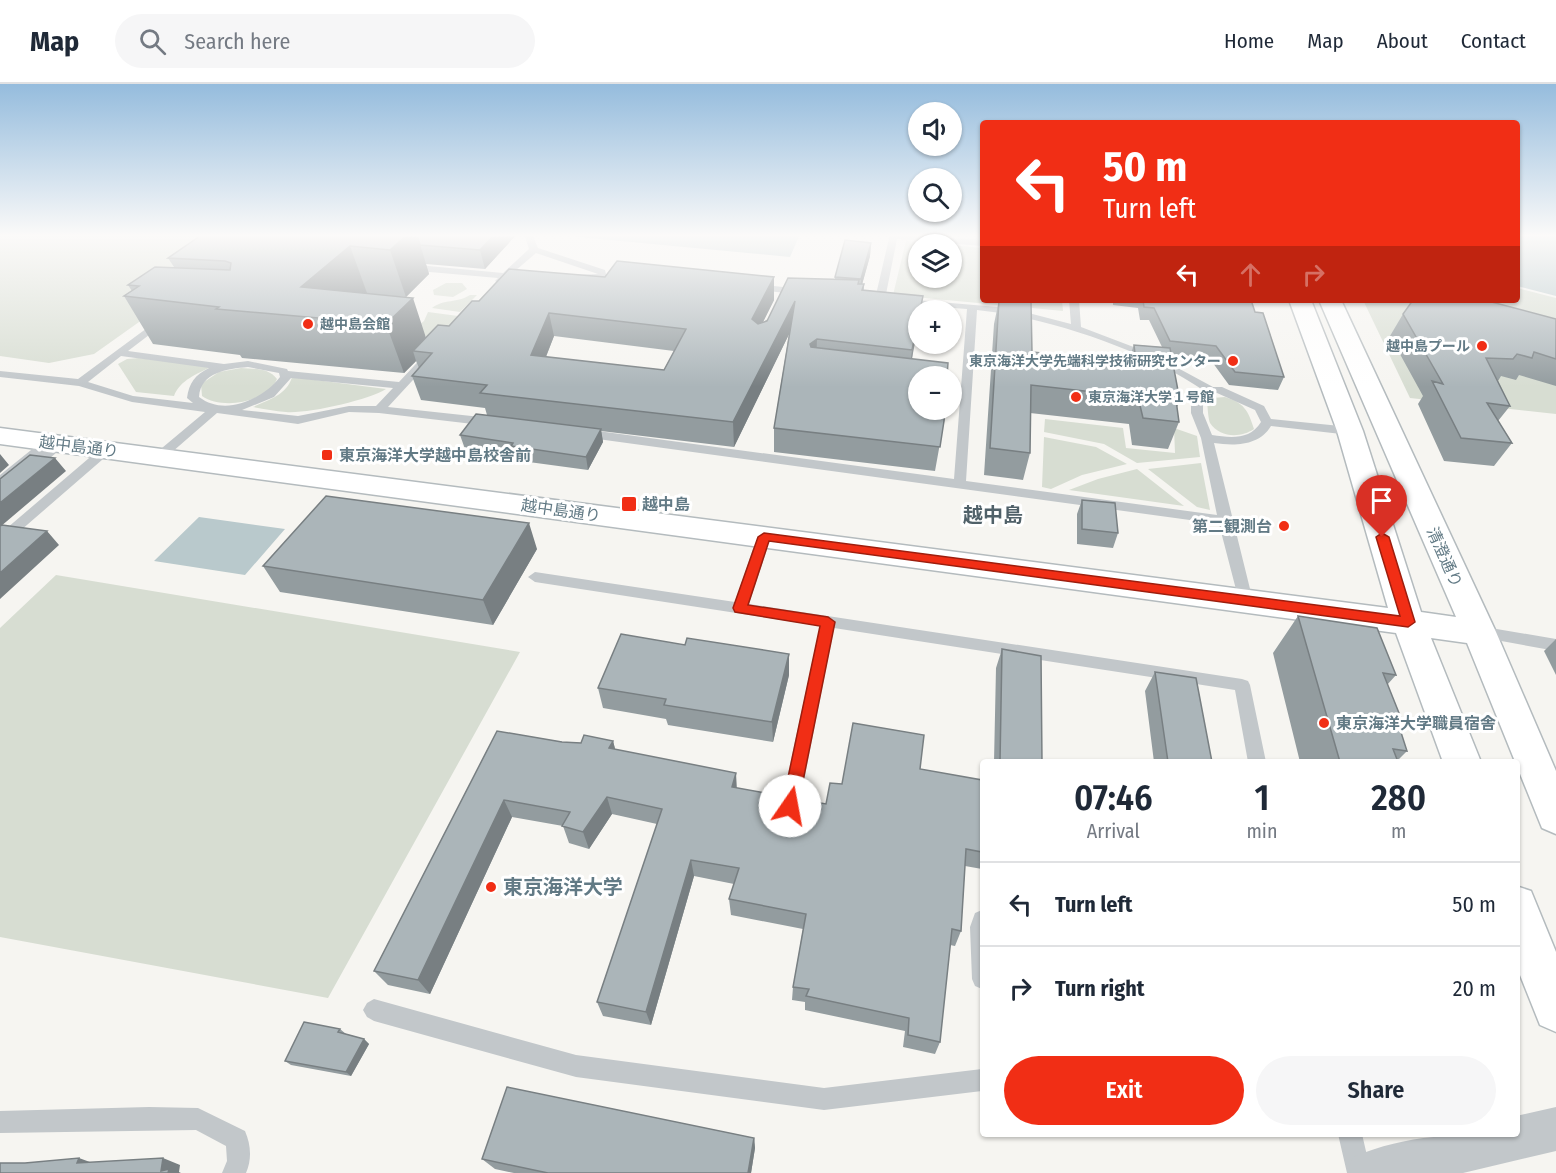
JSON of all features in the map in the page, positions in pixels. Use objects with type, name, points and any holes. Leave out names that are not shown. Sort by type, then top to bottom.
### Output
[{"type":"main road","points":[[1301,303],[1350,431],[1408,622],[1461,759]]},
{"type":"main road","name":"清澄通り","points":[[1331,303],[1479,632],[1556,816]]},
{"type":"main road","name":"越中島通り","points":[[0,436],[1479,632]]},
{"type":"main road","points":[[1520,920],[1539,986]]},
{"type":"street","points":[[0,487],[54,443]]},
{"type":"street","points":[[1369,1173],[1556,1129]]},
{"type":"lane","points":[[878,285],[874,299],[1023,313],[1076,330],[1167,365],[1201,383],[1210,391]]},
{"type":"lane","points":[[741,286],[783,296],[809,293]]},
{"type":"lane","points":[[1074,303],[1076,330]]},
{"type":"lane","points":[[81,383],[176,309]]},
{"type":"lane","points":[[960,483],[972,309]]},
{"type":"lane","points":[[379,410],[439,346]]},
{"type":"lane","points":[[119,353],[224,367],[265,365],[283,371],[285,374],[401,386]]},
{"type":"lane","points":[[224,367],[198,380],[193,389],[194,398],[211,408],[233,408],[254,403],[272,394],[286,377],[285,374]]},
{"type":"lane","points":[[0,374],[81,383],[132,399],[298,420],[349,409],[379,410],[498,423]]},
{"type":"lane","points":[[1246,601],[1207,438],[1197,413],[1197,396],[1218,389],[1260,408],[1267,422]]},
{"type":"lane","points":[[160,456],[211,408]]},
{"type":"lane","points":[[1267,422],[1350,431]]},
{"type":"lane","points":[[1207,438],[1229,442],[1253,439],[1263,430],[1267,422]]},
{"type":"lane","points":[[568,431],[1225,520]]},
{"type":"lane","points":[[0,541],[106,450]]},
{"type":"lane","points":[[740,608],[764,537]]},
{"type":"lane","points":[[535,577],[1242,685],[1256,759]]},
{"type":"lane","points":[[790,806],[828,622]]},
{"type":"lane","points":[[1479,632],[1556,645]]},
{"type":"lane","points":[[374,1010],[576,1066],[824,1099],[980,1080]]},
{"type":"lane","points":[[0,1122],[198,1119],[237,1139],[239,1162],[234,1173]]},
{"type":"lane","points":[[1351,1137],[1359,1173]]},
{"type":"shaded area","points":[[0,285],[191,285],[94,354],[49,363],[0,356]]},
{"type":"shaded area","points":[[443,285],[464,285],[467,289],[453,297],[434,295],[433,290]]},
{"type":"shaded area","points":[[895,285],[908,285],[908,288],[962,288],[962,285],[980,285],[980,303],[1062,303],[1063,311],[962,301],[962,300],[893,295]]},
{"type":"shaded area","points":[[1520,285],[1556,285],[1556,296],[1520,287]]},
{"type":"shaded area","points":[[1520,289],[1556,298],[1556,414],[1410,398],[1364,303],[1520,303]]},
{"type":"shaded area","points":[[477,295],[460,312],[432,308],[441,303]]},
{"type":"shaded area","points":[[428,312],[458,316],[438,337],[407,334],[424,321]]},
{"type":"shaded area","points":[[139,358],[211,367],[185,382],[174,396],[136,392],[118,364],[127,359]]},
{"type":"shaded area","points":[[241,368],[266,371],[277,379],[264,394],[243,402],[221,403],[202,396],[201,384],[219,372]]},
{"type":"shaded area","points":[[292,377],[386,389],[352,402],[308,411],[286,412],[253,407],[281,393]]},
{"type":"shaded area","points":[[1225,397],[1244,408],[1254,429],[1243,434],[1231,435],[1214,428],[1209,421],[1207,403],[1212,398]]},
{"type":"shaded area","points":[[1045,419],[1123,428],[1126,448],[1175,453],[1174,428],[1197,436],[1200,457],[1137,463],[1104,444],[1044,432]]},
{"type":"shaded area","points":[[1044,437],[1096,447],[1127,464],[1082,475],[1051,489],[1042,487]]},
{"type":"shaded area","points":[[1201,463],[1210,510],[1197,507],[1148,469]]},
{"type":"shaded area","points":[[1137,469],[1184,506],[1069,490],[1098,479]]},
{"type":"shaded area","points":[[199,517],[285,529],[245,575],[154,561]]},
{"type":"shaded area","points":[[56,575],[520,652],[328,998],[0,937],[0,628]]},
{"type":"building","points":[[128,285],[304,285],[301,287],[413,298],[386,324],[216,309],[219,307],[124,296],[139,286]]},
{"type":"building","points":[[494,285],[770,285],[752,319],[758,324],[767,321],[785,285],[864,285],[862,290],[923,296],[922,300],[908,300],[908,350],[817,339],[810,344],[811,347],[948,363],[948,366],[908,366],[908,420],[944,420],[940,447],[774,428],[795,301],[733,422],[480,393],[487,385],[412,376],[432,353],[413,351],[438,325],[449,326],[472,301],[479,301]],"holes":[[[549,313],[686,329],[664,370],[531,355]]]},
{"type":"building","points":[[999,303],[1031,303],[1032,352],[1136,362],[1134,345],[1170,348],[1180,401],[1176,400],[1179,422],[1143,418],[1138,397],[1031,385],[1030,453],[990,448]]},
{"type":"building","points":[[1143,303],[1252,303],[1255,312],[1263,313],[1284,377],[1235,372],[1216,346],[1170,341],[1154,308],[1144,307]]},
{"type":"building","points":[[1411,303],[1495,303],[1556,319],[1556,359],[1534,352],[1532,358],[1517,354],[1513,359],[1486,358],[1510,406],[1487,403],[1512,443],[1461,438],[1432,381],[1443,384],[1403,314]]},
{"type":"building","points":[[476,414],[601,429],[586,457],[511,446],[513,443],[460,435]]},
{"type":"building","points":[[30,455],[55,458],[0,503],[0,479]]},
{"type":"building","points":[[326,496],[529,523],[483,600],[263,566]]},
{"type":"building","points":[[1082,500],[1115,503],[1118,533],[1082,529]]},
{"type":"building","points":[[0,526],[47,531],[0,573]]},
{"type":"building","points":[[1298,616],[1377,628],[1396,675],[1383,673],[1403,723],[1398,723],[1407,751],[1393,749],[1397,759],[1339,759]]},
{"type":"building","points":[[621,634],[685,645],[687,638],[789,654],[772,722],[664,705],[666,699],[598,688]]},
{"type":"building","points":[[1002,649],[1041,656],[1042,759],[1000,759]]},
{"type":"building","points":[[1155,672],[1196,678],[1211,759],[1168,759]]},
{"type":"building","points":[[853,723],[924,735],[920,769],[980,780],[980,852],[966,849],[961,931],[952,929],[940,1042],[908,1035],[909,1018],[806,996],[809,989],[793,987],[806,914],[729,899],[739,868],[691,860],[646,1012],[597,1002],[662,809],[607,797],[583,832],[562,826],[570,812],[504,800],[418,980],[374,971],[497,731],[562,742],[581,743],[584,735],[613,741],[609,748],[736,773],[732,787],[826,804],[830,783],[842,784]]},
{"type":"building","points":[[304,1022],[340,1029],[338,1032],[364,1039],[346,1072],[285,1061]]},
{"type":"building","points":[[507,1087],[754,1138],[748,1173],[548,1173],[482,1159]]},
{"type":"building","points":[[79,1158],[77,1163],[163,1158],[161,1171],[169,1169],[168,1173],[0,1173],[0,1163]]},
{"type":"place","name":"越中島会館","points":[[308,324]]},
{"type":"place","name":"越中島プール","points":[[1482,346]]},
{"type":"place","name":"東京海洋大学先端科学技術研究センター","points":[[1233,361]]},
{"type":"place","name":"東京海洋大学１号館","points":[[1076,397]]},
{"type":"place","name":"東京海洋大学越中島校舎前","points":[[327,455]]},
{"type":"place","name":"越中島","points":[[629,504]]},
{"type":"place","name":"第二観測台","points":[[1284,526]]},
{"type":"place","name":"東京海洋大学職員宿舎","points":[[1324,723]]},
{"type":"place","name":"東京海洋大学","points":[[491,887]]},
{"type":"district","name":"越中島","points":[[993,515]]},
{"type":"route","points":[[790,806],[828,622],[740,608],[764,537],[1408,622],[1382,537]]}]
